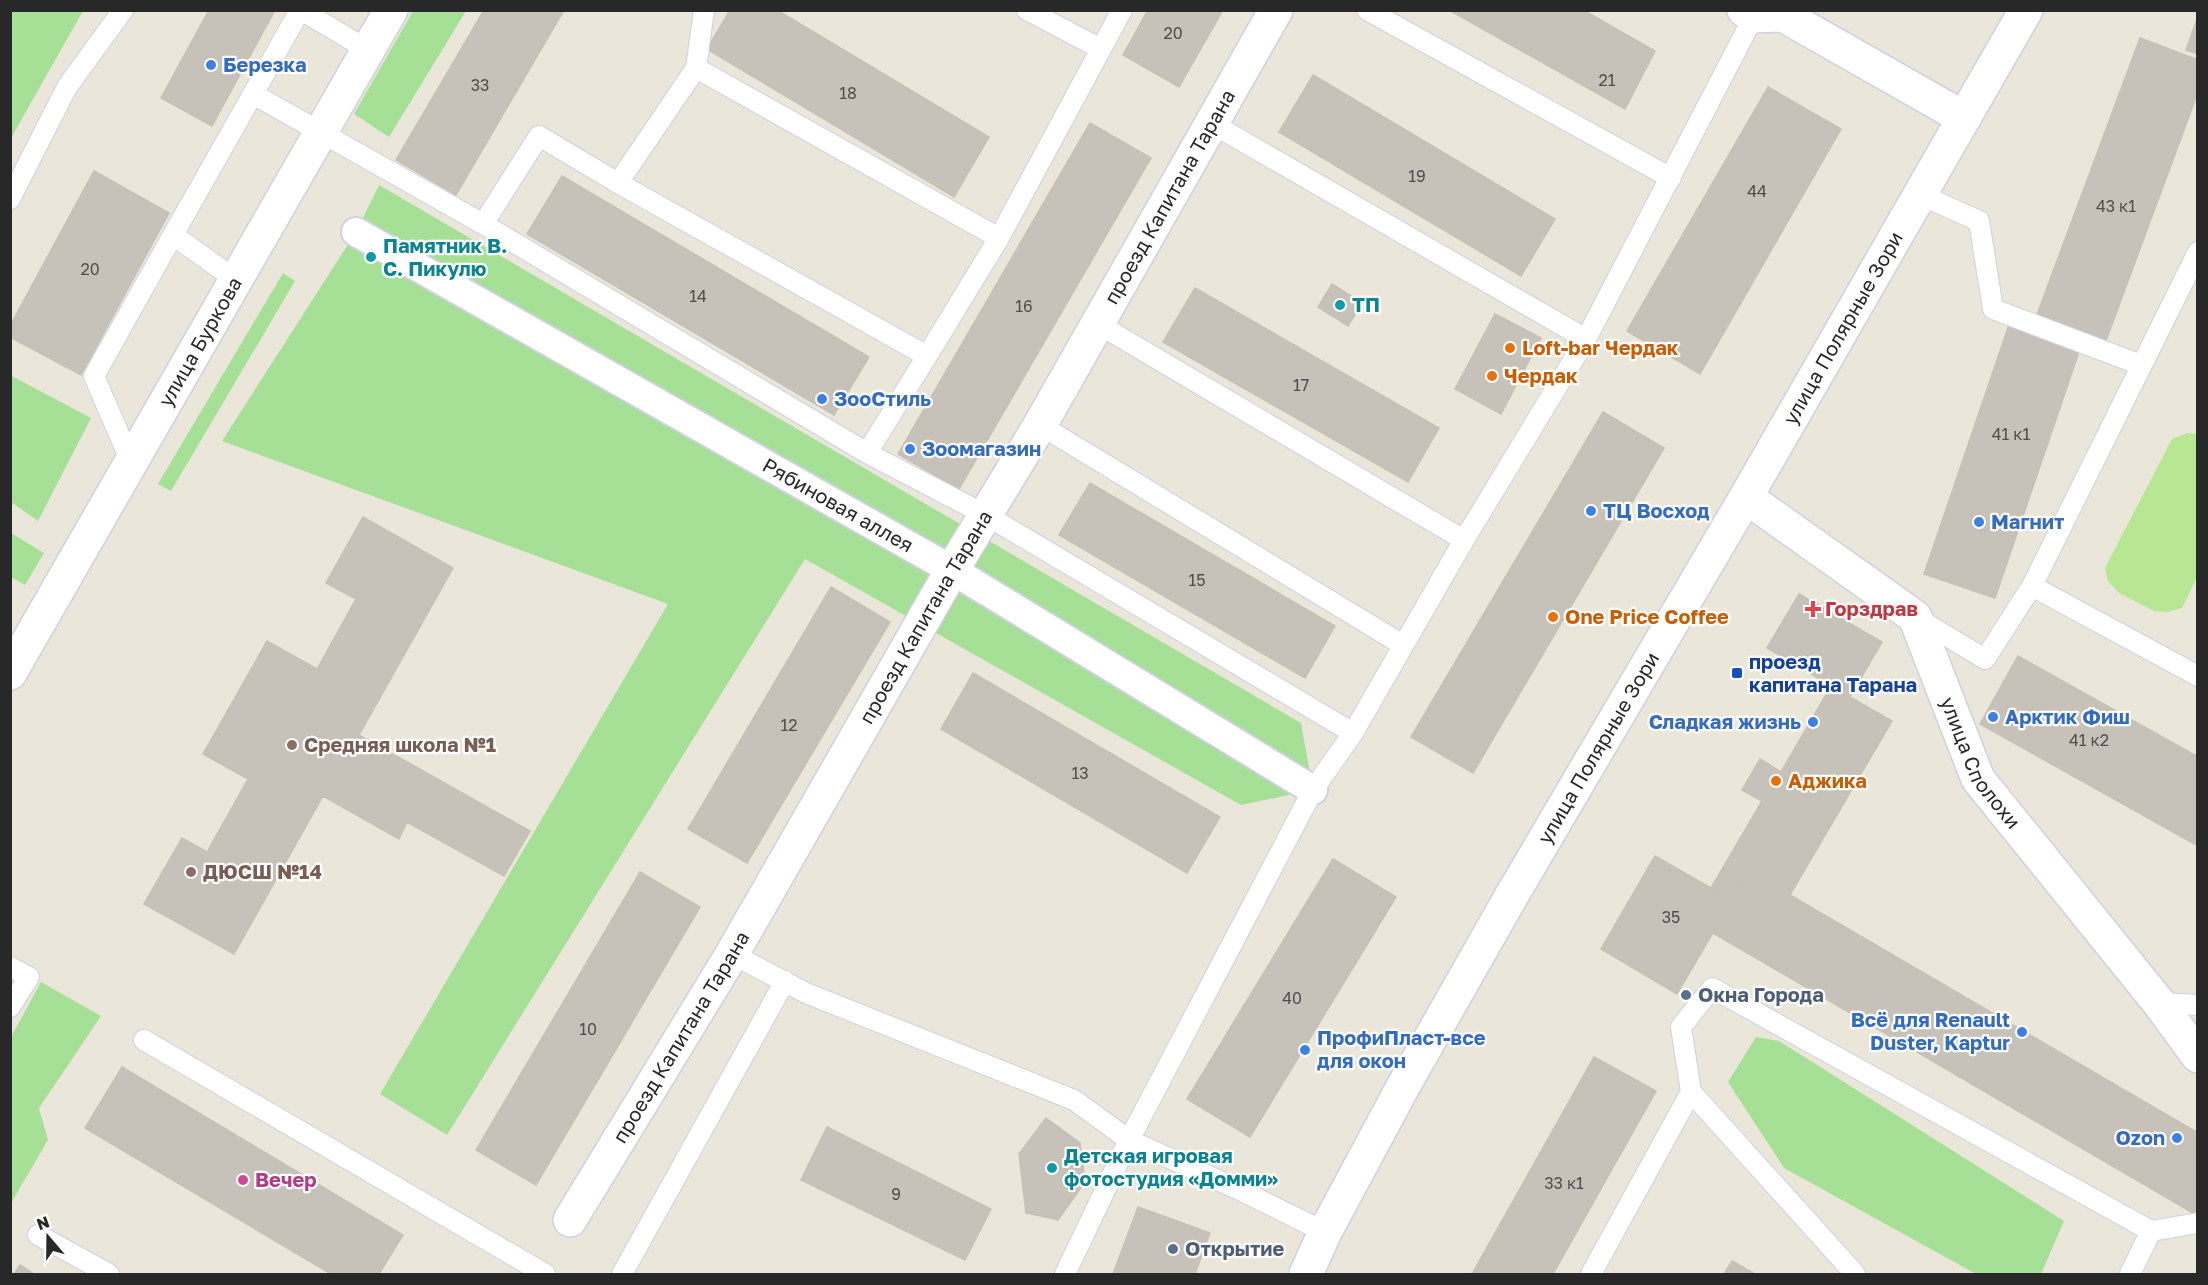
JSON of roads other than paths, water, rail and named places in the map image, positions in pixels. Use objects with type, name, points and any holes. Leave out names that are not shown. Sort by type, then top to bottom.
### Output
[{"type":"street","name":"улица Буркова","points":[[10,673],[391,10]]},
{"type":"street","name":"проезд Капитана Тарана","points":[[570,1220],[732,954],[952,570],[1040,425],[1276,10]]},
{"type":"street","name":"улица Полярные Зори","points":[[1306,1275],[1325,1232],[1405,1083],[1512,895],[1921,195],[2026,10]]},
{"type":"street","points":[[1767,13],[1964,118]]},
{"type":"street","name":"Рябиновая аллея","points":[[356,232],[952,570],[1313,790]]},
{"type":"street","points":[[1746,496],[1915,617]]},
{"type":"street","name":"улица Сполохи","points":[[1915,617],[1978,779],[2198,1056]]},
{"type":"lane","points":[[10,199],[68,87],[123,10]]},
{"type":"lane","points":[[131,462],[94,376],[300,10],[368,50]]},
{"type":"lane","points":[[618,183],[696,68],[704,10]]},
{"type":"lane","points":[[1027,10],[1101,49]]},
{"type":"lane","points":[[867,453],[999,238],[1122,10]]},
{"type":"lane","points":[[1367,10],[1671,178]]},
{"type":"lane","points":[[1065,1275],[1129,1140],[1313,790],[1353,733],[1464,540],[1586,339],[1671,178],[1767,13]]},
{"type":"lane","points":[[696,68],[999,238]]},
{"type":"lane","points":[[253,94],[483,224],[867,453],[986,515],[1353,733]]},
{"type":"lane","points":[[1211,123],[1586,339]]},
{"type":"lane","points":[[483,224],[539,136],[618,183],[927,356]]},
{"type":"lane","points":[[1921,195],[1979,220],[1993,309],[2141,365]]},
{"type":"lane","points":[[173,236],[236,280]]},
{"type":"lane","points":[[1915,617],[1985,659],[2032,586],[2198,252]]},
{"type":"lane","points":[[1098,324],[1464,540]]},
{"type":"lane","points":[[1040,425],[1402,645]]},
{"type":"lane","points":[[2032,586],[2198,676]]},
{"type":"lane","points":[[732,954],[806,993],[1074,1100],[1129,1140],[1242,1191],[1325,1232]]},
{"type":"lane","points":[[10,967],[28,977],[10,1007]]},
{"type":"lane","points":[[622,1275],[785,981]]},
{"type":"lane","points":[[1855,1275],[1691,1092],[1681,1027],[1712,988],[2151,1231],[2198,1223]]},
{"type":"lane","points":[[2158,1003],[2198,1005]]},
{"type":"lane","points":[[2158,1003],[2198,1027]]},
{"type":"lane","points":[[144,1040],[545,1275]]},
{"type":"lane","points":[[1591,1275],[1691,1092]]},
{"type":"lane","points":[[2130,1275],[2151,1231]]},
{"type":"lane","points":[[38,1235],[109,1275]]},
{"type":"place","name":"Березка","points":[[211,65]]},
{"type":"place","name":"Памятник В. С. Пикулю","points":[[371,257]]},
{"type":"place","name":"ТП","points":[[1340,305]]},
{"type":"place","name":"Loft-bar Чердак","points":[[1510,348]]},
{"type":"place","name":"Чердак","points":[[1492,376]]},
{"type":"place","name":"ЗооСтиль","points":[[822,399]]},
{"type":"place","name":"Зоомагазин","points":[[910,449]]},
{"type":"place","name":"ТЦ Восход","points":[[1591,511]]},
{"type":"place","name":"Магнит","points":[[1979,522]]},
{"type":"place","name":"Горздрав","points":[[1813,609]]},
{"type":"place","name":"One Price Coffee","points":[[1553,617]]},
{"type":"place","name":"проезд капитана Тарана","points":[[1737,673]]},
{"type":"place","name":"Арктик Фиш","points":[[1993,717]]},
{"type":"place","name":"Сладкая жизнь","points":[[1813,722]]},
{"type":"place","name":"Средняя школа №1","points":[[292,745]]},
{"type":"place","name":"Аджика","points":[[1776,781]]},
{"type":"place","name":"ДЮСШ №14","points":[[191,872]]},
{"type":"place","name":"Окна Города","points":[[1686,995]]},
{"type":"place","name":"Всё для Renault Duster, Kaptur","points":[[2022,1032]]},
{"type":"place","name":"ПрофиПласт-все для окон","points":[[1305,1050]]},
{"type":"place","name":"Ozon","points":[[2177,1138]]},
{"type":"place","name":"Детская игровая фотостудия «Домми»","points":[[1052,1168]]},
{"type":"place","name":"Вечер","points":[[243,1180]]},
{"type":"place","name":"Открытие","points":[[1173,1249]]}]
